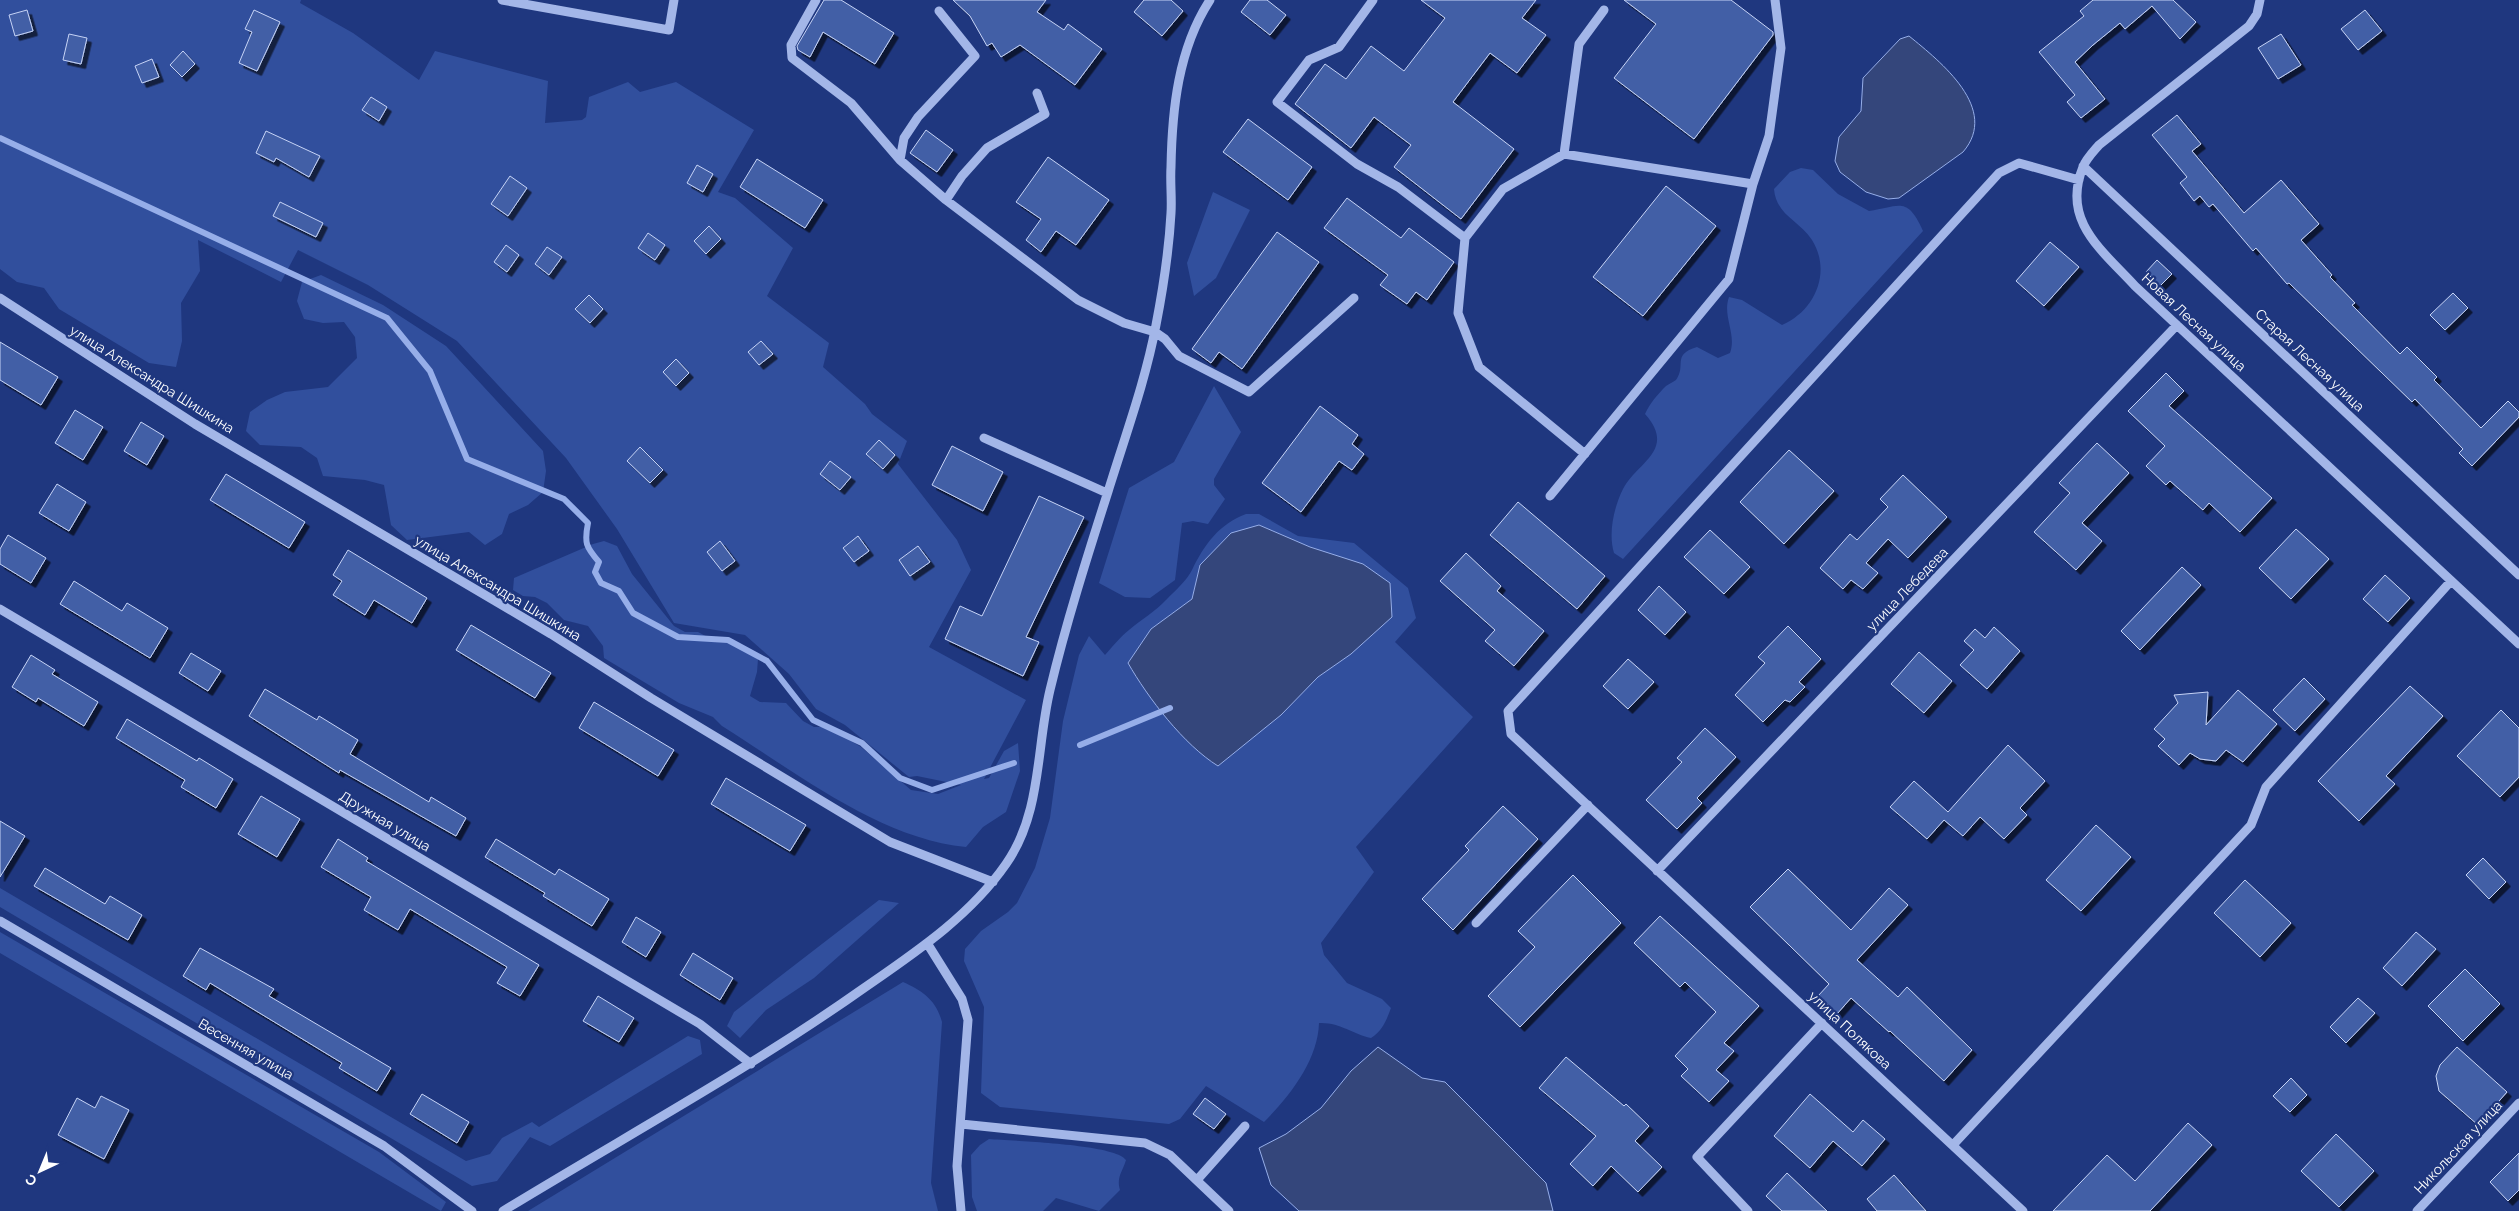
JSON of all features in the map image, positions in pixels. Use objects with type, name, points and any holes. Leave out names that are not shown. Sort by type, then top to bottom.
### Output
[{"type":"street","points":[[502,0],[669,30],[674,0]]},
{"type":"street","points":[[816,0],[791,45],[792,58],[851,103],[900,160],[946,200],[1078,300],[1124,324],[1155,332],[1165,339],[1179,356],[1249,392],[1354,298]]},
{"type":"street","points":[[503,1211],[751,1064],[822,1018],[927,943],[972,905],[992,882],[1022,839],[1033,806],[1040,742],[1050,692],[1107,493],[1145,374],[1155,332],[1171,212],[1172,134],[1177,91],[1186,46],[1210,0]]},
{"type":"street","points":[[1374,0],[1339,47],[1309,60],[1277,102],[1357,164],[1398,187],[1465,238]]},
{"type":"street","points":[[1550,496],[1729,279],[1753,184],[1769,136],[1781,48],[1775,0]]},
{"type":"street","name":"Новая Лесная улица","points":[[2260,0],[2257,14],[2249,26],[2098,145],[2083,166],[2079,180],[2075,197],[2079,220],[2093,241],[2177,326],[2519,644]]},
{"type":"street","points":[[1564,154],[1579,44],[1604,10]]},
{"type":"street","points":[[900,160],[904,138],[918,117],[975,56],[939,11]]},
{"type":"street","points":[[946,200],[962,176],[988,148],[1046,114],[1037,93]]},
{"type":"street","points":[[1585,454],[1479,367],[1458,313],[1465,238],[1503,190],[1564,154],[1753,184]]},
{"type":"street","name":"улица Полякова","points":[[2023,1211],[1511,734],[1508,711],[1999,173],[2020,163],[2079,180]]},
{"type":"street","name":"Старая Лесная улица","points":[[2083,166],[2519,575]]},
{"type":"street","name":"улица Александра Шишкина","points":[[0,298],[195,424],[551,634],[651,698],[890,842],[992,882]]},
{"type":"street","name":"улица Лебедева","points":[[1657,871],[2177,326]]},
{"type":"street","points":[[984,438],[1107,493]]},
{"type":"street","points":[[1953,1145],[2251,825],[2266,787],[2451,581]]},
{"type":"street","name":"Дружная улица","points":[[0,609],[700,1024],[751,1064]]},
{"type":"street","points":[[1476,923],[1588,805]]},
{"type":"street","name":"Весенняя улица","points":[[0,921],[384,1146],[472,1211]]},
{"type":"street","points":[[927,943],[962,999],[968,1020],[957,1166],[961,1211]]},
{"type":"street","points":[[1748,1211],[1697,1157],[1822,1023]]},
{"type":"street","name":"Никольская улица","points":[[2417,1211],[2519,1103]]},
{"type":"street","points":[[961,1124],[1145,1143],[1170,1155],[1229,1211]]},
{"type":"street","points":[[1197,1180],[1245,1126]]},
{"type":"shaded area","points":[[0,0],[301,0],[300,3],[353,33],[419,80],[435,51],[548,81],[545,123],[582,120],[586,117],[589,97],[628,82],[640,92],[676,82],[754,130],[718,192],[735,198],[793,248],[767,296],[829,343],[823,367],[865,404],[872,414],[907,441],[898,464],[957,540],[971,570],[929,647],[1026,700],[984,779],[989,778],[1004,751],[1018,743],[1020,771],[1006,812],[983,827],[966,847],[934,841],[902,831],[870,817],[808,782],[722,726],[713,717],[679,703],[604,658],[603,646],[588,626],[564,620],[547,603],[535,597],[523,596],[513,590],[514,578],[593,544],[604,541],[617,546],[632,574],[674,626],[685,632],[698,632],[711,639],[735,643],[758,659],[757,672],[750,696],[760,702],[786,703],[803,721],[814,727],[828,727],[861,747],[911,790],[938,794],[961,785],[917,776],[909,777],[845,725],[816,709],[789,674],[745,635],[674,623],[617,529],[566,458],[457,341],[368,285],[298,250],[281,282],[198,240],[200,271],[181,303],[182,341],[176,367],[149,363],[59,309],[44,288],[17,282],[0,269]]},
{"type":"shaded area","points":[[1909,36],[1936,59],[1962,88],[1971,103],[1975,119],[1973,136],[1963,152],[1899,198],[1888,199],[1866,192],[1840,172],[1835,161],[1839,137],[1861,111],[1863,78],[1900,39]]},
{"type":"shaded area","points":[[1801,168],[1813,170],[1838,194],[1869,211],[1895,206],[1907,208],[1912,212],[1923,231],[1623,559],[1614,553],[1612,545],[1613,520],[1617,504],[1629,480],[1651,455],[1656,446],[1657,437],[1654,426],[1645,414],[1651,403],[1666,386],[1676,380],[1684,353],[1697,347],[1718,358],[1730,353],[1732,339],[1727,311],[1729,297],[1742,300],[1782,325],[1794,319],[1803,310],[1817,289],[1820,277],[1818,252],[1807,233],[1783,211],[1776,198],[1774,189],[1790,172]]},
{"type":"shaded area","points":[[1213,192],[1250,210],[1216,278],[1194,296],[1187,263]]},
{"type":"shaded area","points":[[321,275],[383,305],[446,346],[543,451],[546,471],[543,492],[528,505],[509,514],[502,534],[485,545],[469,532],[407,540],[391,525],[384,485],[365,480],[323,476],[317,458],[301,447],[260,445],[246,431],[250,412],[267,400],[285,392],[328,387],[357,358],[355,337],[344,322],[323,323],[304,319],[297,301],[302,282]]},
{"type":"shaded area","points":[[1214,386],[1241,432],[1214,479],[1214,485],[1225,499],[1208,524],[1193,521],[1182,523],[1175,580],[1150,598],[1125,597],[1099,583],[1129,488],[1174,462]]},
{"type":"shaded area","points":[[1246,514],[1259,514],[1298,536],[1354,543],[1408,588],[1416,618],[1395,642],[1473,717],[1356,847],[1374,872],[1321,943],[1324,955],[1347,983],[1382,999],[1391,1008],[1381,1028],[1371,1038],[1340,1026],[1319,1023],[1314,1050],[1301,1077],[1264,1122],[1206,1086],[1180,1119],[1169,1124],[1000,1107],[981,1093],[984,1007],[964,961],[965,949],[981,931],[1008,912],[1017,903],[1035,868],[1050,818],[1063,721],[1079,655],[1089,636],[1105,655],[1116,642],[1158,608],[1177,589],[1190,574],[1213,536],[1236,518]],"holes":[[[1259,525],[1310,547],[1351,654],[1318,677],[1281,715],[1218,766],[1193,746],[1168,720],[1128,663],[1151,629],[1192,599],[1200,565]]]},
{"type":"shaded area","points":[[1259,525],[1310,547],[1363,564],[1390,583],[1392,617],[1351,654],[1318,677],[1281,715],[1218,766],[1192,746],[1168,720],[1128,663],[1151,629],[1192,599],[1200,565],[1231,533]]},
{"type":"shaded area","points":[[0,888],[466,1161],[490,1154],[502,1138],[532,1122],[539,1127],[688,1036],[700,1040],[702,1054],[550,1146],[530,1137],[497,1181],[472,1186],[0,907]]},
{"type":"shaded area","points":[[879,900],[899,903],[814,978],[766,1010],[740,1038],[727,1026],[734,1012]]},
{"type":"shaded area","points":[[0,932],[379,1152],[446,1202],[441,1211],[0,953]]},
{"type":"shaded area","points":[[903,982],[928,997],[936,1008],[942,1022],[931,1183],[938,1211],[528,1211]]},
{"type":"shaded area","points":[[1378,1047],[1422,1078],[1445,1082],[1546,1183],[1553,1211],[1299,1211],[1271,1185],[1259,1148],[1286,1134],[1321,1108],[1351,1071]]},
{"type":"shaded area","points":[[989,1139],[1085,1147],[1104,1150],[1118,1155],[1126,1160],[1119,1178],[1120,1190],[1099,1211],[1056,1198],[1043,1211],[977,1211],[972,1197],[971,1155]]},
{"type":"building","points":[[824,0],[841,0],[894,33],[875,64],[823,32],[810,57],[798,50],[797,46]]},
{"type":"building","points":[[953,0],[1046,0],[1037,12],[1064,30],[1068,24],[1102,49],[1075,85],[1020,45],[1001,57],[992,43],[987,46],[970,16]]},
{"type":"building","points":[[1144,0],[1171,0],[1183,11],[1162,36],[1134,12]]},
{"type":"building","points":[[1250,0],[1267,0],[1286,15],[1270,35],[1241,12]]},
{"type":"building","points":[[1421,0],[1536,0],[1522,18],[1546,35],[1517,73],[1490,53],[1453,102],[1514,149],[1461,219],[1394,167],[1411,145],[1374,117],[1351,148],[1295,104],[1325,64],[1346,79],[1371,46],[1404,71],[1445,18]]},
{"type":"building","points":[[1624,0],[1731,0],[1773,32],[1773,35],[1694,139],[1614,78],[1656,24]]},
{"type":"building","points":[[2093,0],[2173,0],[2196,22],[2180,39],[2152,6],[2125,29],[2120,23],[2093,45],[2075,62],[2105,99],[2081,118],[2067,102],[2075,95],[2039,52],[2084,16],[2080,11]]},
{"type":"building","points":[[27,10],[33,31],[15,36],[9,15]]},
{"type":"building","points":[[254,10],[280,22],[257,71],[239,63],[252,32],[245,29]]},
{"type":"building","points":[[2365,10],[2382,31],[2358,50],[2341,29]]},
{"type":"building","points":[[69,34],[87,38],[81,64],[63,60]]},
{"type":"building","points":[[2281,34],[2301,65],[2278,79],[2258,48]]},
{"type":"building","points":[[183,51],[195,64],[182,77],[170,65]]},
{"type":"building","points":[[152,59],[159,77],[142,83],[135,66]]},
{"type":"building","points":[[371,97],[387,107],[379,121],[362,110]]},
{"type":"building","points":[[2177,115],[2201,144],[2192,151],[2244,213],[2281,180],[2319,224],[2301,240],[2332,275],[2330,277],[2355,303],[2352,305],[2400,354],[2407,347],[2437,377],[2434,380],[2481,428],[2508,401],[2519,412],[2519,417],[2472,466],[2459,453],[2463,449],[2415,399],[2412,402],[2289,283],[2287,284],[2256,248],[2253,251],[2213,204],[2209,207],[2200,196],[2194,201],[2180,183],[2187,177],[2152,135]]},
{"type":"building","points":[[1248,119],[1312,167],[1288,200],[1223,152]]},
{"type":"building","points":[[926,130],[953,150],[937,172],[910,153]]},
{"type":"building","points":[[266,131],[320,156],[309,177],[276,158],[274,162],[256,153]]},
{"type":"building","points":[[1048,157],[1109,200],[1076,245],[1056,231],[1041,252],[1026,240],[1041,219],[1016,202]]},
{"type":"building","points":[[757,159],[823,200],[805,228],[740,187]]},
{"type":"building","points":[[697,165],[713,174],[703,192],[687,183]]},
{"type":"building","points":[[510,176],[527,188],[508,216],[491,204]]},
{"type":"building","points":[[1666,186],[1716,226],[1643,316],[1593,277]]},
{"type":"building","points":[[1347,198],[1401,238],[1409,228],[1454,262],[1427,300],[1416,292],[1407,304],[1380,285],[1388,275],[1324,228]]},
{"type":"building","points":[[280,202],[323,223],[316,237],[273,216]]},
{"type":"building","points":[[709,226],[721,239],[706,254],[694,241]]},
{"type":"building","points":[[1277,232],[1319,262],[1242,369],[1219,352],[1211,363],[1192,349]]},
{"type":"building","points":[[648,233],[665,245],[655,260],[638,248]]},
{"type":"building","points":[[2050,242],[2079,267],[2044,306],[2016,281]]},
{"type":"building","points":[[506,245],[519,255],[507,272],[494,262]]},
{"type":"building","points":[[547,247],[562,257],[549,275],[535,264]]},
{"type":"building","points":[[2157,260],[2172,274],[2160,286],[2146,272]]},
{"type":"building","points":[[2453,293],[2468,308],[2445,330],[2430,315]]},
{"type":"building","points":[[589,295],[603,309],[590,323],[575,309]]},
{"type":"building","points":[[761,341],[773,354],[759,365],[748,352]]},
{"type":"building","points":[[0,342],[58,377],[41,405],[0,380]]},
{"type":"building","points":[[676,359],[689,373],[676,386],[663,372]]},
{"type":"building","points":[[2166,373],[2184,391],[2169,406],[2272,498],[2240,532],[2209,503],[2203,510],[2170,481],[2166,485],[2146,466],[2165,446],[2128,411]]},
{"type":"building","points":[[1320,406],[1358,435],[1352,444],[1364,454],[1352,470],[1339,461],[1301,512],[1262,483]]},
{"type":"building","points":[[75,410],[103,427],[83,460],[55,443]]},
{"type":"building","points":[[141,422],[164,436],[147,465],[124,451]]},
{"type":"building","points":[[879,440],[895,455],[883,469],[866,454]]},
{"type":"building","points":[[2097,443],[2129,473],[2082,523],[2102,541],[2076,570],[2034,532],[2070,493],[2059,483]]},
{"type":"building","points":[[952,446],[1003,472],[983,511],[932,485]]},
{"type":"building","points":[[640,447],[663,470],[650,483],[627,461]]},
{"type":"building","points":[[1789,450],[1834,491],[1784,544],[1740,502]]},
{"type":"building","points":[[830,461],[851,477],[840,490],[820,474]]},
{"type":"building","points":[[226,474],[305,522],[289,548],[210,500]]},
{"type":"building","points":[[1903,475],[1947,517],[1908,558],[1888,539],[1866,563],[1878,573],[1863,589],[1851,580],[1843,589],[1820,568],[1850,534],[1857,540],[1888,507],[1880,499]]},
{"type":"building","points":[[57,484],[86,502],[69,531],[39,513]]},
{"type":"building","points":[[1039,496],[1084,517],[1026,637],[1039,642],[1023,676],[945,639],[960,606],[982,616]]},
{"type":"building","points":[[1518,502],[1605,576],[1577,609],[1490,535]]},
{"type":"building","points":[[2296,529],[2329,559],[2291,599],[2259,568]]},
{"type":"building","points":[[1710,530],[1750,567],[1724,594],[1684,557]]},
{"type":"building","points":[[8,535],[46,558],[31,583],[0,564],[0,549]]},
{"type":"building","points":[[858,536],[869,551],[854,562],[843,548]]},
{"type":"building","points":[[720,541],[735,561],[722,571],[707,552]]},
{"type":"building","points":[[918,546],[930,562],[910,576],[899,560]]},
{"type":"building","points":[[348,550],[427,598],[412,623],[374,600],[365,615],[333,595],[342,581],[333,575]]},
{"type":"building","points":[[1466,553],[1501,586],[1497,591],[1544,631],[1514,666],[1485,641],[1495,630],[1440,581]]},
{"type":"building","points":[[2182,567],[2201,585],[2140,650],[2121,631]]},
{"type":"building","points":[[2385,575],[2410,598],[2388,622],[2363,599]]},
{"type":"building","points":[[74,581],[122,611],[127,603],[168,628],[150,658],[60,604]]},
{"type":"building","points":[[1659,586],[1686,612],[1665,635],[1638,610]]},
{"type":"building","points":[[471,625],[551,673],[535,698],[456,650]]},
{"type":"building","points":[[1788,626],[1821,659],[1799,682],[1805,687],[1790,702],[1785,700],[1763,722],[1735,695],[1765,663],[1758,657]]},
{"type":"building","points":[[1994,627],[2020,651],[1987,689],[1960,665],[1974,650],[1964,641],[1975,629],[1985,638]]},
{"type":"building","points":[[1919,652],[1952,681],[1924,713],[1891,684]]},
{"type":"building","points":[[191,653],[221,671],[208,691],[179,673]]},
{"type":"building","points":[[31,655],[55,670],[52,674],[98,702],[84,726],[38,698],[36,702],[12,687]]},
{"type":"building","points":[[1628,659],[1654,682],[1628,709],[1603,686]]},
{"type":"building","points":[[2304,678],[2325,699],[2295,731],[2273,710]]},
{"type":"building","points":[[2410,686],[2443,716],[2386,776],[2395,784],[2359,821],[2318,781]]},
{"type":"building","points":[[265,689],[317,720],[319,716],[358,740],[350,754],[429,802],[431,797],[466,818],[456,836],[340,770],[339,773],[249,716]]},
{"type":"building","points":[[2238,690],[2277,724],[2243,762],[2226,750],[2216,761],[2200,759],[2190,753],[2179,765],[2158,746],[2165,739],[2154,729],[2178,703],[2174,695],[2208,692],[2206,725]]},
{"type":"building","points":[[594,702],[674,750],[658,776],[579,728]]},
{"type":"building","points":[[2501,710],[2519,728],[2519,777],[2500,797],[2457,756]]},
{"type":"building","points":[[127,719],[197,761],[199,758],[233,779],[216,808],[181,787],[185,780],[116,738]]},
{"type":"building","points":[[1705,728],[1736,757],[1697,798],[1702,803],[1677,829],[1646,800],[1682,762],[1677,758]]},
{"type":"building","points":[[2008,745],[2045,781],[2020,808],[2027,815],[2004,839],[1980,817],[1963,836],[1944,820],[1927,839],[1890,807],[1914,781],[1948,812]]},
{"type":"building","points":[[726,778],[806,825],[790,851],[711,804]]},
{"type":"building","points":[[261,796],[300,819],[277,857],[238,834]]},
{"type":"building","points":[[1503,806],[1538,839],[1453,930],[1422,899],[1469,850],[1465,846]]},
{"type":"building","points":[[0,821],[25,836],[0,877]]},
{"type":"building","points":[[2096,825],[2131,857],[2081,911],[2046,880]]},
{"type":"building","points":[[338,839],[368,858],[366,861],[539,965],[520,996],[497,983],[507,967],[410,909],[398,930],[364,910],[371,897],[321,867]]},
{"type":"building","points":[[496,839],[555,875],[559,869],[609,899],[592,926],[543,896],[545,893],[485,857]]},
{"type":"building","points":[[2483,858],[2506,882],[2489,899],[2466,875]]},
{"type":"building","points":[[45,868],[105,904],[110,896],[142,915],[128,940],[34,886]]},
{"type":"building","points":[[1788,869],[1851,930],[1889,888],[1908,905],[1857,960],[1898,997],[1907,987],[1972,1050],[1944,1081],[1851,998],[1837,1014],[1818,996],[1829,984],[1750,907]]},
{"type":"building","points":[[1573,875],[1621,923],[1520,1027],[1488,996],[1535,947],[1518,931]]},
{"type":"building","points":[[2245,880],[2291,923],[2260,957],[2214,913]]},
{"type":"building","points":[[1660,916],[1759,1006],[1724,1043],[1734,1051],[1716,1070],[1729,1081],[1709,1102],[1681,1076],[1688,1069],[1675,1056],[1716,1012],[1685,982],[1680,987],[1634,943]]},
{"type":"building","points":[[636,917],[661,932],[646,957],[622,942]]},
{"type":"building","points":[[2416,932],[2436,949],[2402,986],[2383,968]]},
{"type":"building","points":[[200,948],[274,989],[269,996],[391,1068],[377,1091],[339,1068],[342,1063],[210,983],[206,990],[183,976]]},
{"type":"building","points":[[693,953],[733,978],[720,1000],[680,975]]},
{"type":"building","points":[[2465,969],[2500,1004],[2463,1041],[2428,1006]]},
{"type":"building","points":[[598,996],[634,1018],[619,1042],[583,1021]]},
{"type":"building","points":[[2358,998],[2375,1013],[2346,1043],[2330,1027]]},
{"type":"building","points":[[2457,1047],[2507,1092],[2478,1125],[2439,1091],[2436,1076],[2440,1065]]},
{"type":"building","points":[[1566,1057],[1624,1106],[1626,1104],[1649,1126],[1635,1141],[1662,1167],[1638,1192],[1611,1166],[1593,1186],[1570,1164],[1596,1136],[1539,1088]]},
{"type":"building","points":[[2291,1078],[2307,1095],[2290,1112],[2273,1096]]},
{"type":"building","points":[[422,1094],[469,1122],[457,1143],[410,1114]]},
{"type":"building","points":[[1810,1094],[1853,1132],[1863,1120],[1885,1139],[1862,1166],[1833,1141],[1810,1168],[1774,1136]]},
{"type":"building","points":[[101,1096],[129,1110],[104,1159],[58,1135],[77,1098],[95,1108]]},
{"type":"building","points":[[1205,1098],[1226,1114],[1214,1129],[1193,1114]]},
{"type":"building","points":[[2188,1123],[2212,1145],[2150,1211],[2053,1211],[2107,1155],[2135,1181]]},
{"type":"building","points":[[2336,1134],[2374,1171],[2339,1207],[2301,1171]]},
{"type":"building","points":[[2519,1153],[2519,1190],[2508,1201],[2490,1182]]},
{"type":"building","points":[[1787,1173],[1827,1211],[1782,1211],[1766,1196]]},
{"type":"building","points":[[1894,1175],[1926,1211],[1877,1211],[1867,1199]]},
{"type":"waterway","points":[[0,138],[387,318],[430,371],[467,459],[564,499],[588,523],[586,540],[591,552],[599,562],[595,572],[601,583],[619,591],[633,613],[678,637],[728,640],[767,661],[813,720],[862,743],[900,778],[932,790],[1014,763]]},
{"type":"waterway","points":[[1080,745],[1170,708]]}]
